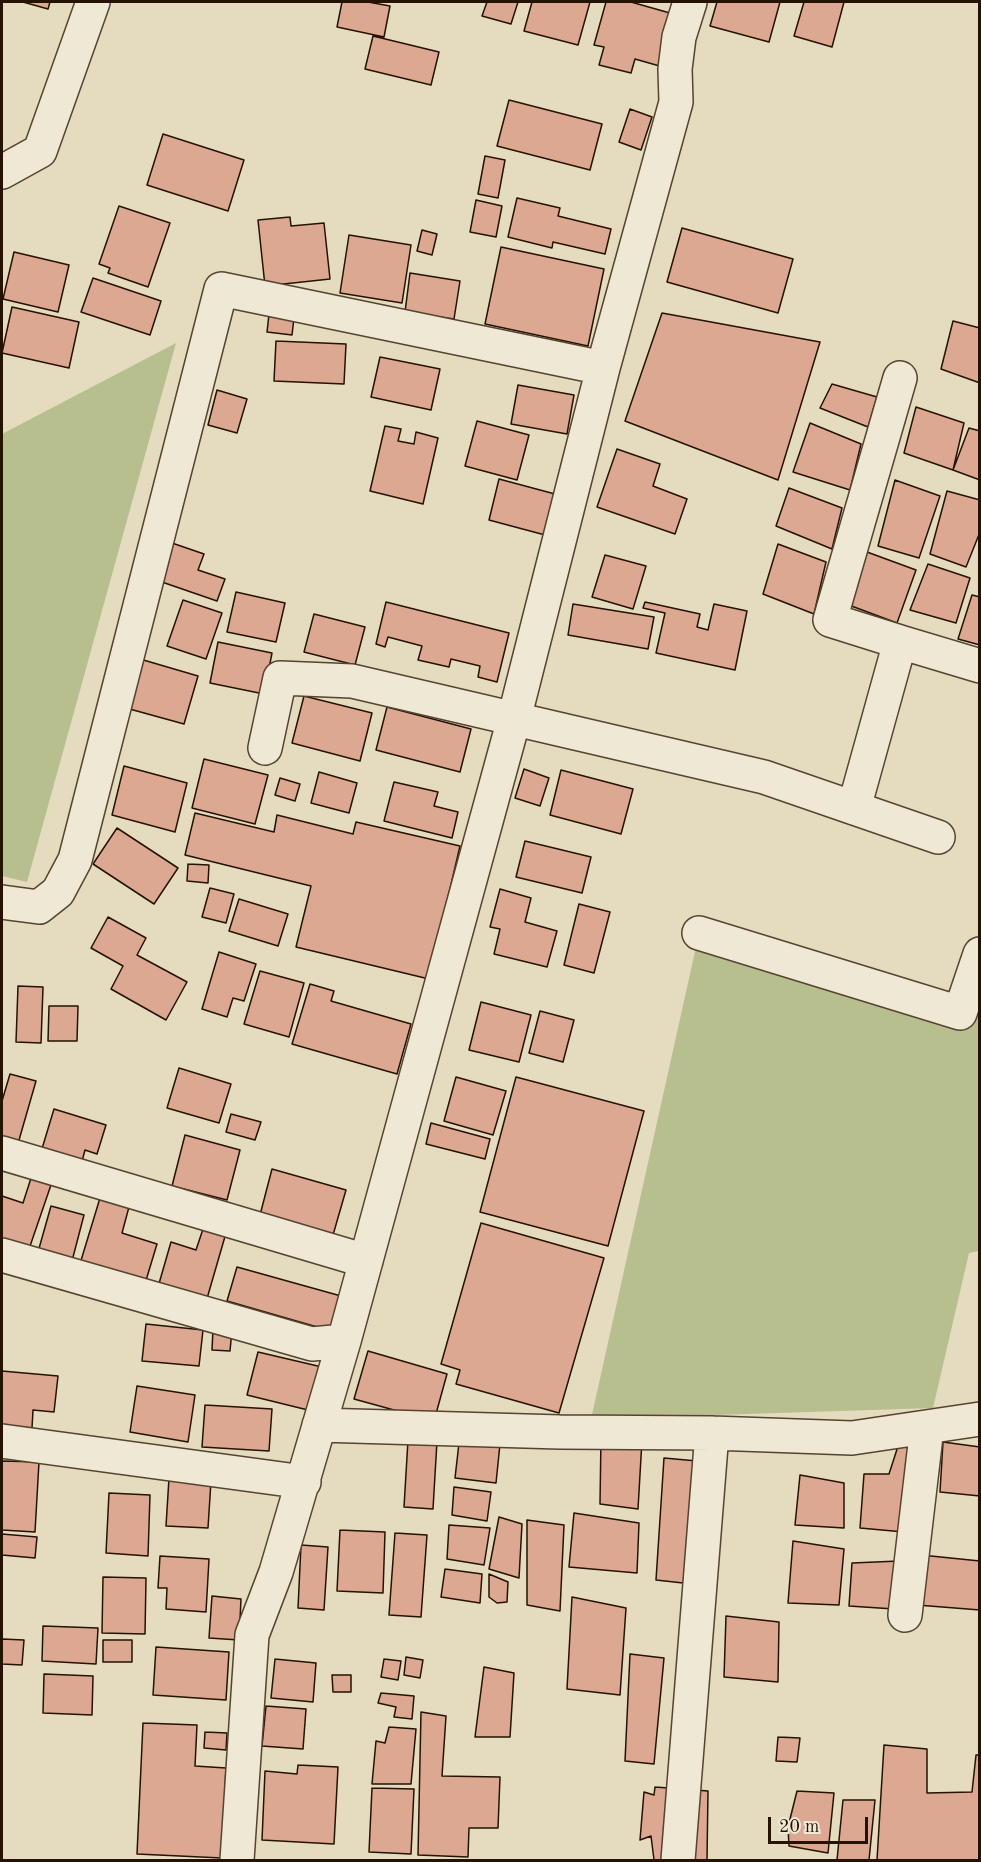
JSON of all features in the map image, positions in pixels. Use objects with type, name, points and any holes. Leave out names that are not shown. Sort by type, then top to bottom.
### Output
[{"type":"street","points":[[2,172],[40,151],[93,2]]},
{"type":"street","points":[[237,1860],[252,1635],[276,1572],[304,1482],[413,1093],[514,719],[603,368],[676,102],[675,69],[679,38],[690,2]]},
{"type":"street","points":[[2,902],[39,907],[58,892],[75,860],[221,289],[603,368]]},
{"type":"street","points":[[900,378],[830,620],[980,666]]},
{"type":"street","points":[[854,808],[900,642]]},
{"type":"street","points":[[265,748],[280,678],[352,681],[764,777],[938,837]]},
{"type":"street","points":[[699,933],[960,1013],[980,954]]},
{"type":"street","points":[[2,1153],[366,1261]]},
{"type":"street","points":[[2,1254],[312,1344],[344,1341]]},
{"type":"street","points":[[319,1425],[852,1438],[980,1419]]},
{"type":"street","points":[[905,1615],[927,1427]]},
{"type":"street","points":[[678,1860],[712,1433]]},
{"type":"street","points":[[2,1441],[304,1482]]},
{"type":"green space","points":[[176,343],[27,882],[2,876],[2,434]]},
{"type":"green space","points":[[696,947],[969,1025],[979,992],[979,1251],[969,1253],[933,1408],[591,1419]]},
{"type":"building","points":[[23,2],[50,2],[48,9]]},
{"type":"building","points":[[342,2],[368,2],[390,6],[384,37],[337,27]]},
{"type":"building","points":[[487,2],[518,2],[511,24],[482,16]]},
{"type":"building","points":[[532,2],[590,2],[578,45],[524,31]]},
{"type":"building","points":[[606,2],[631,2],[677,15],[663,67],[635,59],[631,73],[599,65],[604,47],[594,45]]},
{"type":"building","points":[[717,2],[780,2],[769,42],[710,26]]},
{"type":"building","points":[[804,2],[844,2],[832,47],[794,36]]},
{"type":"building","points":[[373,36],[439,52],[431,85],[365,69]]},
{"type":"building","points":[[509,100],[602,124],[590,170],[497,146]]},
{"type":"building","points":[[630,109],[652,117],[641,150],[619,142]]},
{"type":"building","points":[[163,134],[244,160],[228,211],[147,185]]},
{"type":"building","points":[[485,156],[505,160],[498,198],[478,194]]},
{"type":"building","points":[[517,198],[560,208],[558,216],[611,229],[605,254],[553,242],[552,248],[508,237]]},
{"type":"building","points":[[476,200],[502,206],[496,237],[470,232]]},
{"type":"building","points":[[119,206],[170,223],[148,287],[108,273],[110,268],[99,264]]},
{"type":"building","points":[[290,217],[291,226],[324,223],[330,279],[265,286],[258,220]]},
{"type":"building","points":[[682,228],[793,259],[778,313],[667,282]]},
{"type":"building","points":[[422,230],[437,234],[432,255],[417,251]]},
{"type":"building","points":[[349,235],[411,245],[402,303],[340,293]]},
{"type":"building","points":[[501,247],[604,269],[588,346],[485,324]]},
{"type":"building","points":[[14,252],[69,265],[58,312],[3,299]]},
{"type":"building","points":[[410,273],[460,281],[454,319],[405,312]]},
{"type":"building","points":[[93,278],[161,301],[150,335],[81,312]]},
{"type":"building","points":[[270,305],[295,309],[292,335],[267,332]]},
{"type":"building","points":[[12,307],[79,322],[69,368],[2,353]]},
{"type":"building","points":[[662,313],[820,342],[778,480],[625,421]]},
{"type":"building","points":[[953,321],[980,328],[980,383],[941,369]]},
{"type":"building","points":[[276,341],[346,344],[344,384],[274,381]]},
{"type":"building","points":[[380,357],[440,369],[431,410],[371,397]]},
{"type":"building","points":[[832,384],[877,397],[868,427],[820,408]]},
{"type":"building","points":[[518,385],[574,395],[567,434],[511,424]]},
{"type":"building","points":[[217,390],[247,399],[237,433],[208,425]]},
{"type":"building","points":[[916,407],[964,423],[953,470],[904,453]]},
{"type":"building","points":[[477,421],[529,435],[517,480],[465,466]]},
{"type":"building","points":[[810,423],[861,444],[850,490],[793,472]]},
{"type":"building","points":[[385,426],[401,429],[398,441],[414,444],[416,432],[438,438],[423,504],[370,491]]},
{"type":"building","points":[[969,428],[980,431],[980,480],[953,470]]},
{"type":"building","points":[[617,449],[660,464],[653,486],[687,499],[675,534],[597,507]]},
{"type":"building","points":[[499,479],[555,494],[545,535],[489,520]]},
{"type":"building","points":[[895,480],[940,496],[919,558],[878,546]]},
{"type":"building","points":[[789,488],[842,508],[832,549],[776,526]]},
{"type":"building","points":[[947,491],[980,500],[980,532],[966,567],[930,554]]},
{"type":"building","points":[[172,543],[204,554],[198,570],[225,579],[217,601],[159,581]]},
{"type":"building","points":[[778,544],[826,562],[814,614],[763,594]]},
{"type":"building","points":[[867,552],[916,570],[897,623],[846,604]]},
{"type":"building","points":[[605,555],[646,566],[633,609],[592,597]]},
{"type":"building","points":[[928,564],[970,578],[956,623],[910,610]]},
{"type":"building","points":[[236,592],[285,603],[276,642],[227,632]]},
{"type":"building","points":[[972,595],[980,597],[980,645],[958,639]]},
{"type":"building","points":[[183,600],[222,613],[206,659],[167,646]]},
{"type":"building","points":[[386,602],[509,633],[497,682],[478,677],[480,666],[451,659],[449,667],[418,660],[422,646],[388,637],[385,647],[376,644]]},
{"type":"building","points":[[645,602],[700,614],[697,627],[708,630],[714,604],[747,611],[735,670],[656,653],[665,613],[643,608]]},
{"type":"building","points":[[573,604],[654,617],[648,649],[568,635]]},
{"type":"building","points":[[314,614],[365,627],[355,665],[304,652]]},
{"type":"building","points":[[218,642],[272,653],[264,694],[210,683]]},
{"type":"building","points":[[140,659],[198,676],[184,724],[126,708]]},
{"type":"building","points":[[304,696],[372,713],[360,761],[292,743]]},
{"type":"building","points":[[387,707],[471,729],[460,772],[376,750]]},
{"type":"building","points":[[204,759],[268,775],[255,824],[192,808]]},
{"type":"building","points":[[124,766],[187,783],[175,832],[112,815]]},
{"type":"building","points":[[524,769],[549,778],[540,806],[515,798]]},
{"type":"building","points":[[561,770],[633,789],[621,834],[550,815]]},
{"type":"building","points":[[319,772],[357,783],[349,813],[311,803]]},
{"type":"building","points":[[280,778],[300,784],[295,801],[275,795]]},
{"type":"building","points":[[394,782],[438,792],[434,806],[458,812],[452,838],[384,821]]},
{"type":"building","points":[[195,813],[274,832],[277,815],[353,834],[356,822],[460,846],[429,979],[296,947],[311,886],[185,855]]},
{"type":"building","points":[[117,828],[178,868],[154,904],[93,864]]},
{"type":"building","points":[[525,841],[591,857],[582,893],[516,877]]},
{"type":"building","points":[[188,864],[209,865],[208,883],[187,881]]},
{"type":"building","points":[[210,888],[234,894],[226,923],[202,917]]},
{"type":"building","points":[[500,889],[531,898],[525,922],[557,931],[547,967],[494,954],[500,929],[490,927]]},
{"type":"building","points":[[239,899],[288,914],[278,946],[229,931]]},
{"type":"building","points":[[579,904],[610,912],[594,973],[564,965]]},
{"type":"building","points":[[108,917],[146,938],[137,955],[187,982],[166,1020],[111,989],[123,966],[91,948]]},
{"type":"building","points":[[219,952],[256,964],[244,1001],[233,998],[227,1017],[202,1009]]},
{"type":"building","points":[[260,971],[304,983],[289,1037],[244,1024]]},
{"type":"building","points":[[310,984],[334,991],[331,1001],[411,1024],[397,1074],[292,1044]]},
{"type":"building","points":[[18,986],[43,987],[41,1043],[16,1042]]},
{"type":"building","points":[[481,1002],[531,1015],[519,1062],[469,1050]]},
{"type":"building","points":[[49,1006],[78,1006],[77,1041],[48,1041]]},
{"type":"building","points":[[540,1011],[574,1020],[563,1062],[529,1053]]},
{"type":"building","points":[[179,1068],[231,1084],[219,1123],[167,1108]]},
{"type":"building","points":[[10,1074],[36,1081],[17,1147],[2,1143],[2,1101]]},
{"type":"building","points":[[456,1077],[506,1091],[493,1135],[444,1121]]},
{"type":"building","points":[[516,1077],[644,1111],[608,1246],[480,1212]]},
{"type":"building","points":[[54,1109],[106,1125],[97,1154],[85,1150],[81,1165],[41,1152]]},
{"type":"building","points":[[231,1114],[261,1122],[255,1140],[226,1132]]},
{"type":"building","points":[[431,1123],[490,1139],[485,1159],[426,1144]]},
{"type":"building","points":[[185,1135],[240,1150],[227,1200],[172,1186]]},
{"type":"building","points":[[272,1169],[346,1190],[333,1235],[260,1215]]},
{"type":"building","points":[[32,1175],[52,1182],[28,1252],[2,1243],[2,1196],[23,1203]]},
{"type":"building","points":[[100,1198],[129,1207],[122,1233],[157,1244],[144,1287],[79,1267]]},
{"type":"building","points":[[51,1206],[84,1215],[72,1261],[38,1252]]},
{"type":"building","points":[[481,1223],[604,1258],[559,1413],[456,1384],[460,1370],[441,1364]]},
{"type":"building","points":[[204,1226],[226,1233],[206,1302],[158,1287],[171,1242],[196,1250]]},
{"type":"building","points":[[237,1267],[341,1296],[331,1331],[227,1301]]},
{"type":"building","points":[[146,1324],[203,1330],[199,1366],[142,1361]]},
{"type":"building","points":[[213,1329],[232,1330],[230,1351],[212,1350]]},
{"type":"building","points":[[368,1351],[447,1374],[434,1421],[354,1399]]},
{"type":"building","points":[[258,1352],[322,1367],[312,1411],[247,1395]]},
{"type":"building","points":[[2,1371],[58,1376],[54,1412],[33,1410],[32,1428],[2,1425]]},
{"type":"building","points":[[137,1386],[195,1395],[188,1442],[130,1432]]},
{"type":"building","points":[[205,1405],[272,1409],[269,1451],[202,1447]]},
{"type":"building","points":[[601,1437],[642,1440],[638,1509],[600,1504]]},
{"type":"building","points":[[408,1440],[437,1441],[433,1509],[404,1507]]},
{"type":"building","points":[[900,1440],[913,1443],[904,1532],[860,1528],[864,1474],[889,1474]]},
{"type":"building","points":[[943,1442],[980,1447],[980,1496],[940,1492]]},
{"type":"building","points":[[459,1443],[500,1444],[496,1483],[455,1478]]},
{"type":"building","points":[[664,1458],[719,1463],[710,1586],[656,1580]]},
{"type":"building","points":[[2,1461],[39,1462],[35,1532],[2,1530]]},
{"type":"building","points":[[800,1475],[844,1483],[844,1528],[795,1525]]},
{"type":"building","points":[[169,1478],[211,1481],[208,1528],[166,1526]]},
{"type":"building","points":[[454,1487],[491,1492],[487,1521],[452,1515]]},
{"type":"building","points":[[109,1493],[150,1495],[148,1556],[106,1553]]},
{"type":"building","points":[[574,1513],[639,1523],[637,1573],[569,1567]]},
{"type":"building","points":[[499,1517],[522,1524],[519,1578],[489,1569]]},
{"type":"building","points":[[527,1520],[564,1525],[560,1611],[527,1605]]},
{"type":"building","points":[[449,1525],[490,1528],[484,1565],[447,1559]]},
{"type":"building","points":[[340,1530],[385,1532],[383,1593],[337,1591]]},
{"type":"building","points":[[395,1533],[427,1535],[421,1617],[389,1615]]},
{"type":"building","points":[[2,1534],[37,1537],[35,1558],[2,1555]]},
{"type":"building","points":[[793,1541],[844,1549],[839,1605],[788,1603]]},
{"type":"building","points":[[301,1545],[328,1547],[324,1610],[298,1608]]},
{"type":"building","points":[[921,1555],[980,1561],[980,1610],[917,1605]]},
{"type":"building","points":[[160,1556],[209,1559],[206,1612],[166,1609],[167,1588],[158,1588]]},
{"type":"building","points":[[899,1561],[894,1609],[849,1606],[852,1563]]},
{"type":"building","points":[[445,1569],[482,1574],[480,1603],[441,1597]]},
{"type":"building","points":[[489,1574],[508,1582],[507,1602],[497,1603],[489,1597]]},
{"type":"building","points":[[103,1577],[146,1578],[145,1634],[102,1633]]},
{"type":"building","points":[[212,1596],[241,1599],[239,1640],[209,1638]]},
{"type":"building","points":[[572,1597],[626,1608],[620,1695],[567,1689]]},
{"type":"building","points":[[726,1616],[779,1622],[778,1682],[724,1677]]},
{"type":"building","points":[[43,1626],[98,1628],[96,1664],[42,1661]]},
{"type":"building","points":[[2,1639],[24,1640],[22,1665],[2,1664]]},
{"type":"building","points":[[103,1640],[132,1640],[132,1662],[103,1662]]},
{"type":"building","points":[[156,1647],[229,1652],[226,1700],[153,1695]]},
{"type":"building","points":[[630,1654],[664,1658],[654,1764],[625,1761]]},
{"type":"building","points":[[406,1657],[423,1660],[420,1678],[404,1675]]},
{"type":"building","points":[[275,1659],[316,1663],[313,1702],[271,1698]]},
{"type":"building","points":[[384,1659],[401,1661],[398,1680],[381,1677]]},
{"type":"building","points":[[484,1667],[514,1673],[510,1737],[475,1737]]},
{"type":"building","points":[[44,1674],[93,1676],[92,1715],[43,1713]]},
{"type":"building","points":[[332,1675],[351,1675],[351,1692],[333,1692]]},
{"type":"building","points":[[381,1693],[414,1696],[412,1719],[394,1717],[396,1707],[378,1703]]},
{"type":"building","points":[[266,1706],[306,1709],[303,1749],[262,1746]]},
{"type":"building","points":[[421,1712],[446,1716],[442,1776],[500,1777],[498,1828],[469,1828],[468,1857],[418,1855]]},
{"type":"building","points":[[143,1723],[197,1725],[195,1766],[226,1768],[222,1858],[137,1854]]},
{"type":"building","points":[[389,1727],[416,1729],[411,1784],[372,1784],[376,1741],[385,1743]]},
{"type":"building","points":[[205,1732],[227,1733],[226,1750],[204,1748]]},
{"type":"building","points":[[778,1737],[800,1738],[797,1762],[776,1761]]},
{"type":"building","points":[[884,1745],[927,1749],[927,1793],[972,1792],[976,1755],[980,1755],[980,1860],[877,1860]]},
{"type":"building","points":[[298,1765],[338,1767],[334,1844],[262,1840],[265,1771],[297,1774]]},
{"type":"building","points":[[655,1787],[708,1791],[707,1860],[654,1860],[651,1836],[640,1840],[644,1792],[654,1795]]},
{"type":"building","points":[[372,1788],[414,1789],[411,1854],[369,1852]]},
{"type":"building","points":[[797,1791],[834,1793],[828,1853],[789,1846],[788,1827]]},
{"type":"building","points":[[843,1800],[875,1800],[869,1860],[837,1860]]}]
